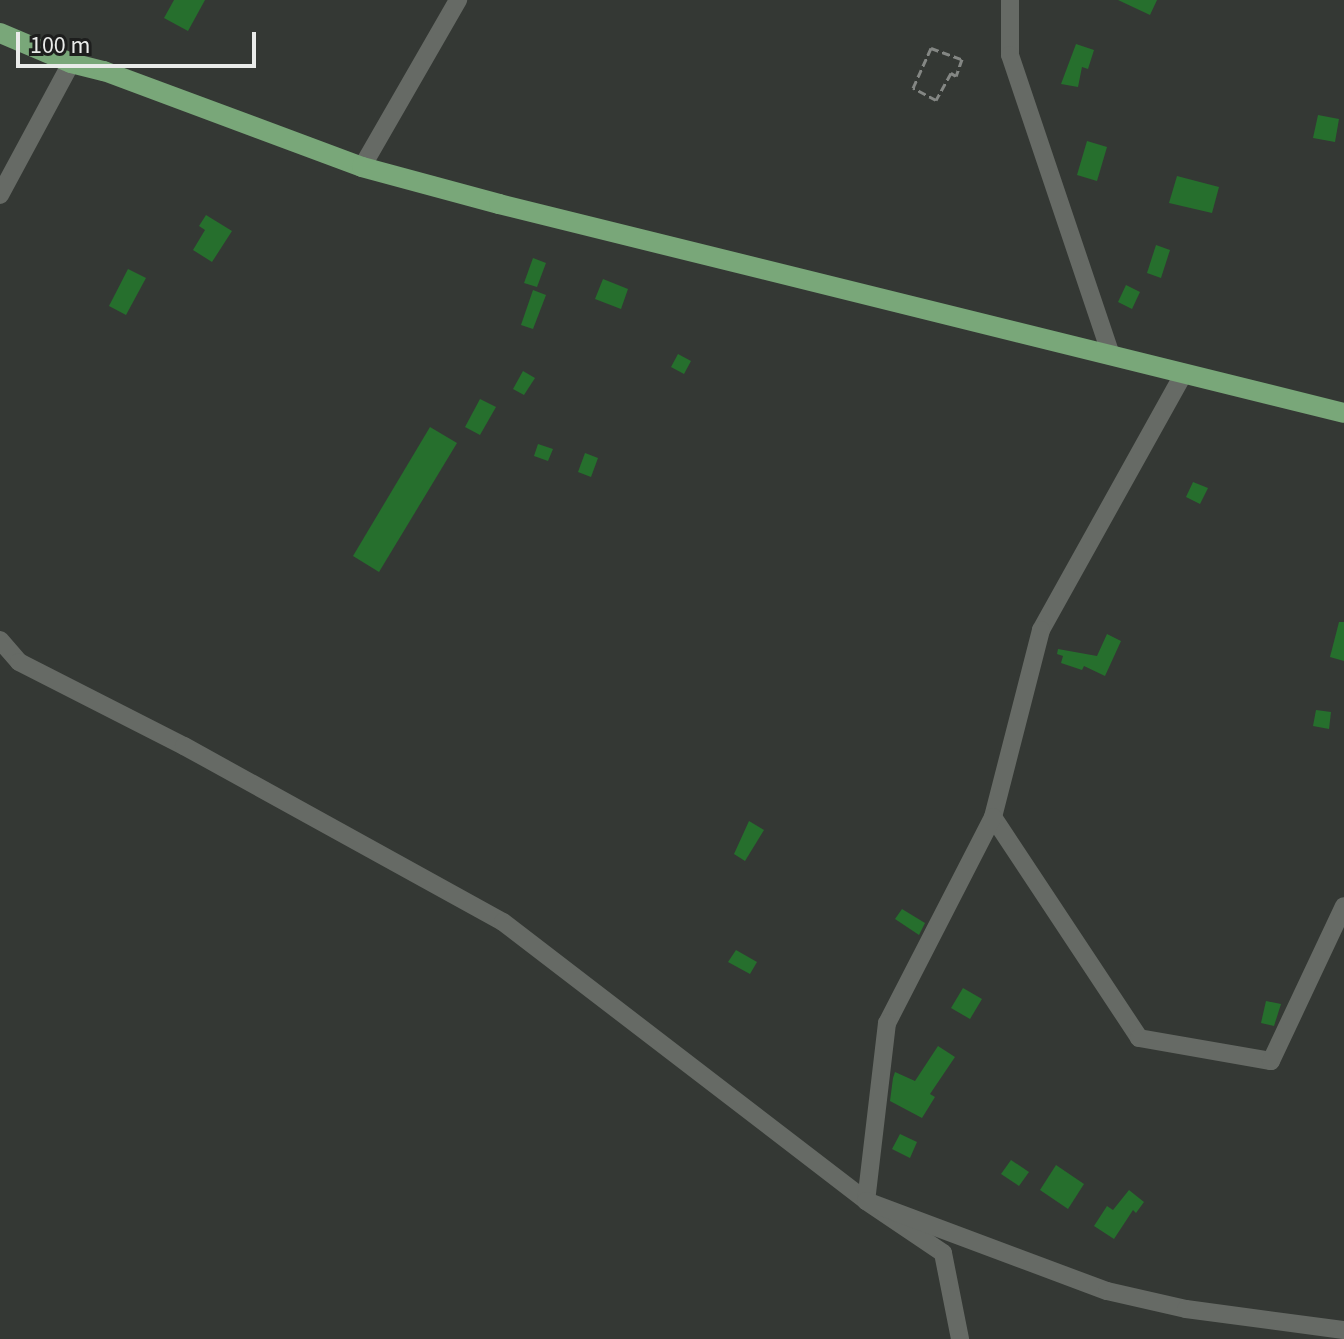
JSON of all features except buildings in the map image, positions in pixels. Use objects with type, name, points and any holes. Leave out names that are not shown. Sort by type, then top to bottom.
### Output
[{"type":"main road","points":[[0,33],[71,63],[104,71],[362,167],[499,204],[1344,413]]},
{"type":"street","points":[[362,167],[458,0]]},
{"type":"street","points":[[1010,0],[1010,55],[1111,355]]},
{"type":"street","points":[[0,195],[6,172],[71,63]]},
{"type":"street","points":[[866,1201],[887,1023],[993,817],[1041,630],[1184,373]]},
{"type":"street","points":[[0,640],[19,662],[184,746],[503,922],[866,1201],[943,1253],[960,1339]]},
{"type":"street","points":[[993,817],[1139,1038],[1271,1061],[1344,906]]},
{"type":"street","points":[[866,1201],[1107,1291],[1186,1309],[1344,1330]]},
{"type":"path","points":[[931,48],[962,59],[956,76],[951,73],[936,100],[913,88],[931,48]]}]
